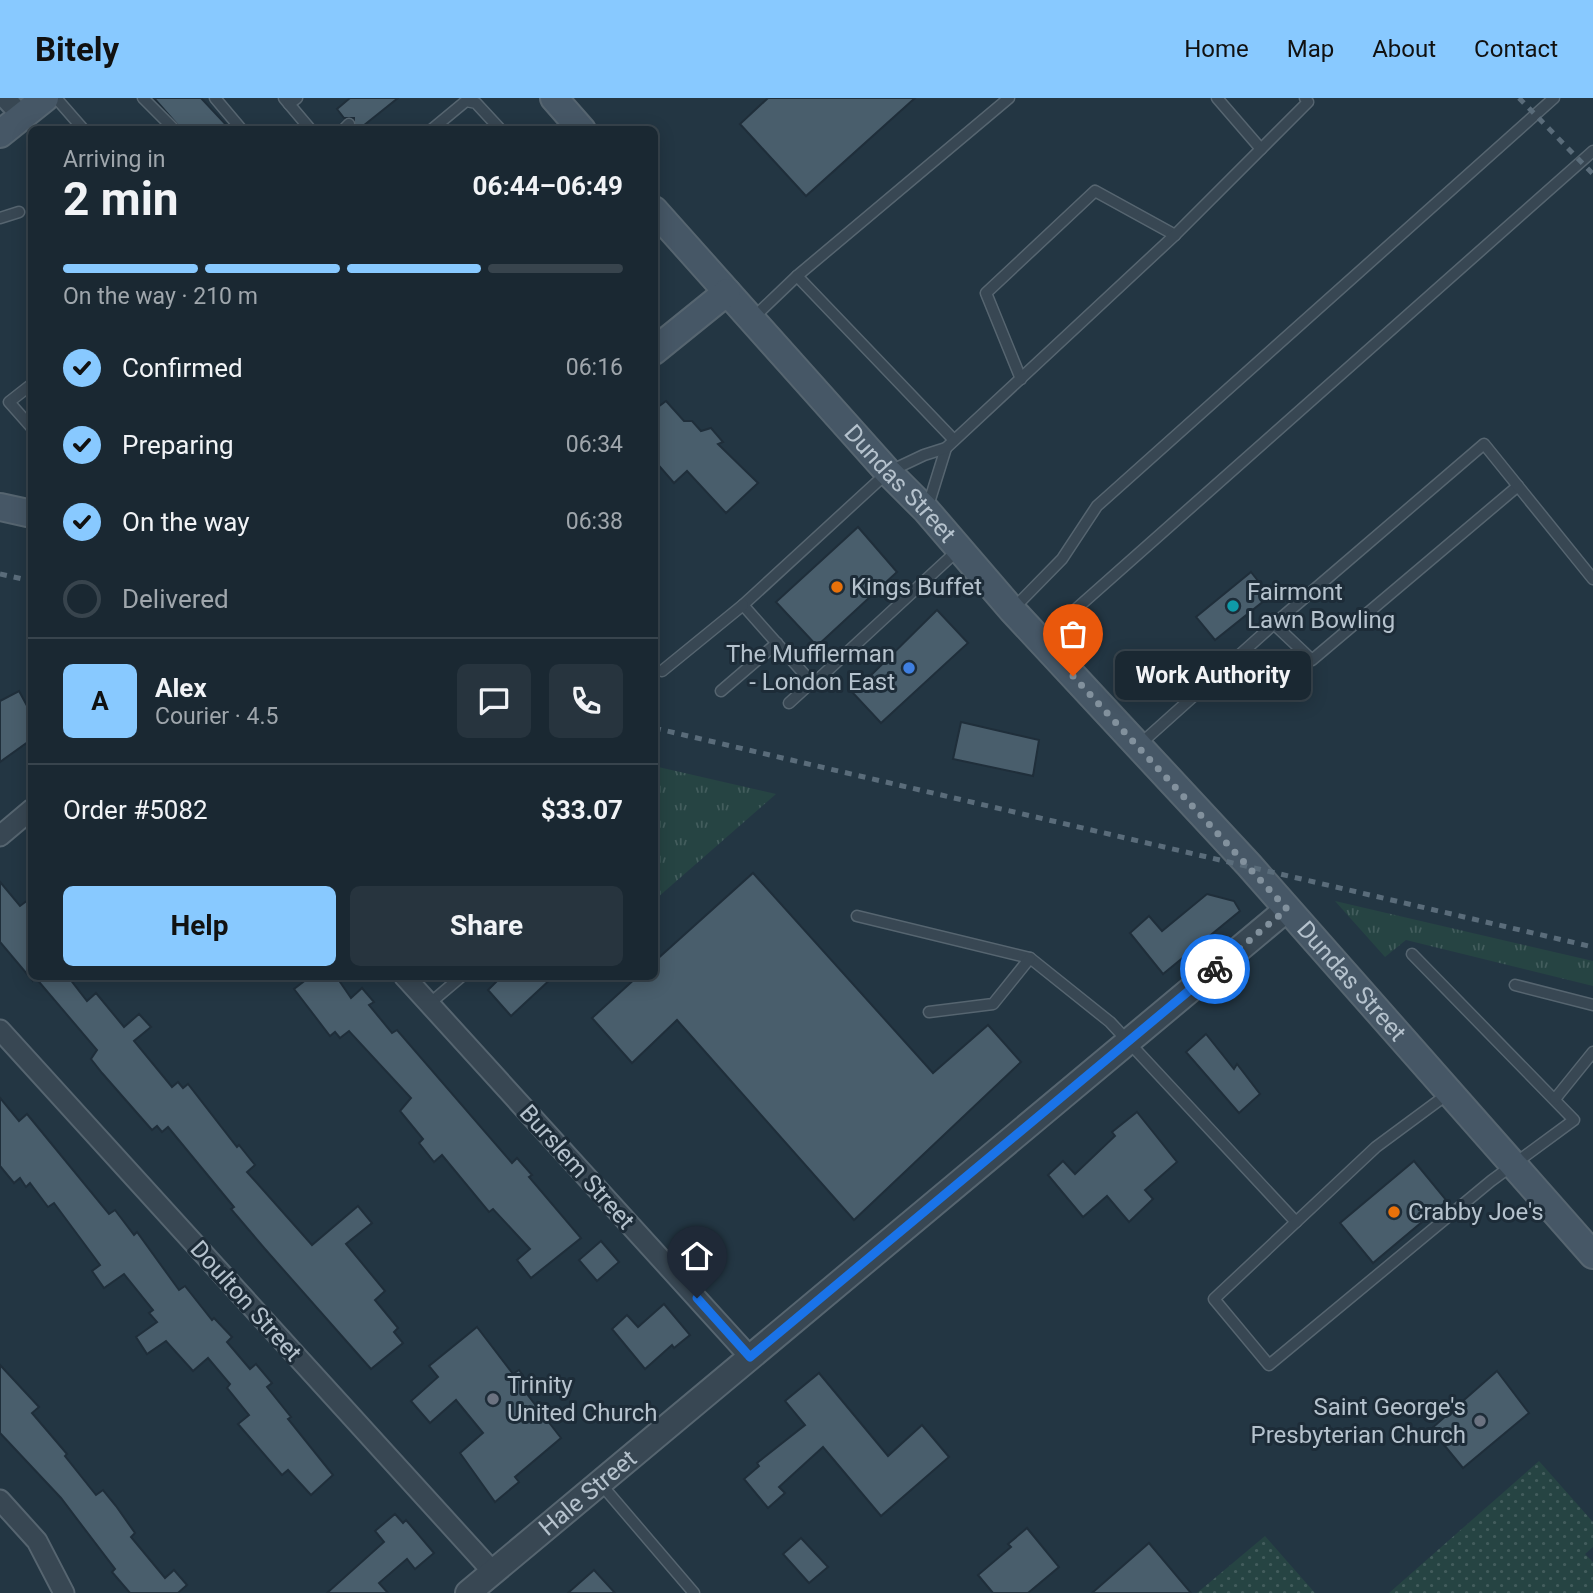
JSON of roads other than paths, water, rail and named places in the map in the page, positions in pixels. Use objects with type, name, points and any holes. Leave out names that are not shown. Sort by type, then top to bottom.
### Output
[{"type":"main road","points":[[0,134],[14,107],[45,98]]},
{"type":"main road","points":[[554,98],[578,126]]},
{"type":"main road","name":"Dundas Street","points":[[658,215],[888,472],[926,510],[1012,610],[1287,909],[1511,1166],[1591,1248]]},
{"type":"main road","points":[[658,348],[727,292]]},
{"type":"main road","points":[[0,507],[28,512]]},
{"type":"street","points":[[0,836],[28,812]]},
{"type":"street","name":"Hale Street","points":[[468,1593],[1287,909]]},
{"type":"street","name":"Burslem Street","points":[[408,980],[750,1357]]},
{"type":"street","name":"Doulton Street","points":[[0,1030],[493,1573]]},
{"type":"street","points":[[0,1500],[37,1541],[64,1593]]},
{"type":"lane","points":[[56,98],[81,126]]},
{"type":"lane","points":[[142,98],[165,126]]},
{"type":"lane","points":[[142,98],[171,126]]},
{"type":"lane","points":[[215,98],[239,126]]},
{"type":"lane","points":[[751,319],[797,276],[1009,98]]},
{"type":"lane","points":[[1217,98],[1261,149]]},
{"type":"lane","points":[[926,510],[946,449],[954,440],[1174,235],[1308,102],[1304,98]]},
{"type":"lane","points":[[1012,610],[1062,559],[1097,506],[1555,98]]},
{"type":"lane","points":[[290,100],[308,126]]},
{"type":"lane","points":[[436,126],[466,101],[476,103],[497,126]]},
{"type":"lane","points":[[1040,640],[1593,151]]},
{"type":"lane","points":[[1021,379],[986,293],[1095,191],[1174,235]]},
{"type":"lane","points":[[0,218],[19,212]]},
{"type":"lane","points":[[797,276],[954,440]]},
{"type":"lane","points":[[28,387],[9,402],[28,423]]},
{"type":"lane","points":[[1138,746],[1274,624],[1484,444],[1592,576]]},
{"type":"lane","points":[[662,671],[743,605],[888,472],[924,455],[946,449]]},
{"type":"lane","points":[[1274,624],[1312,660],[1518,486]]},
{"type":"lane","points":[[789,703],[958,550]]},
{"type":"lane","points":[[743,605],[812,682]]},
{"type":"lane","points":[[721,691],[777,643]]},
{"type":"lane","points":[[857,916],[1030,958],[1110,1022],[1296,1222]]},
{"type":"lane","points":[[1412,954],[1574,1121],[1511,1166],[1269,1365],[1214,1299],[1376,1147],[1449,1092]]},
{"type":"lane","points":[[929,1012],[993,1004],[1030,958]]},
{"type":"lane","points":[[429,1004],[457,980]]},
{"type":"lane","points":[[1515,985],[1593,1005]]},
{"type":"lane","points":[[1555,1099],[1593,1052]]},
{"type":"lane","points":[[600,1483],[694,1593]]},
{"type":"railway","points":[[1519,98],[1593,174]]},
{"type":"railway","points":[[0,574],[28,580]]},
{"type":"railway","points":[[658,729],[1593,947]]},
{"type":"place","name":"Kings Buffet","points":[[837,587]]},
{"type":"place","name":"Fairmont Lawn Bowling","points":[[1233,606]]},
{"type":"place","name":"The Mufflerman - London East","points":[[909,668]]},
{"type":"place","name":"Work Authority","points":[[1073,676]]},
{"type":"place","name":"Crabby Joe's","points":[[1394,1212]]},
{"type":"place","name":"Trinity United Church","points":[[493,1399]]},
{"type":"place","name":"Saint George's Presbyterian Church","points":[[1480,1421]]}]
